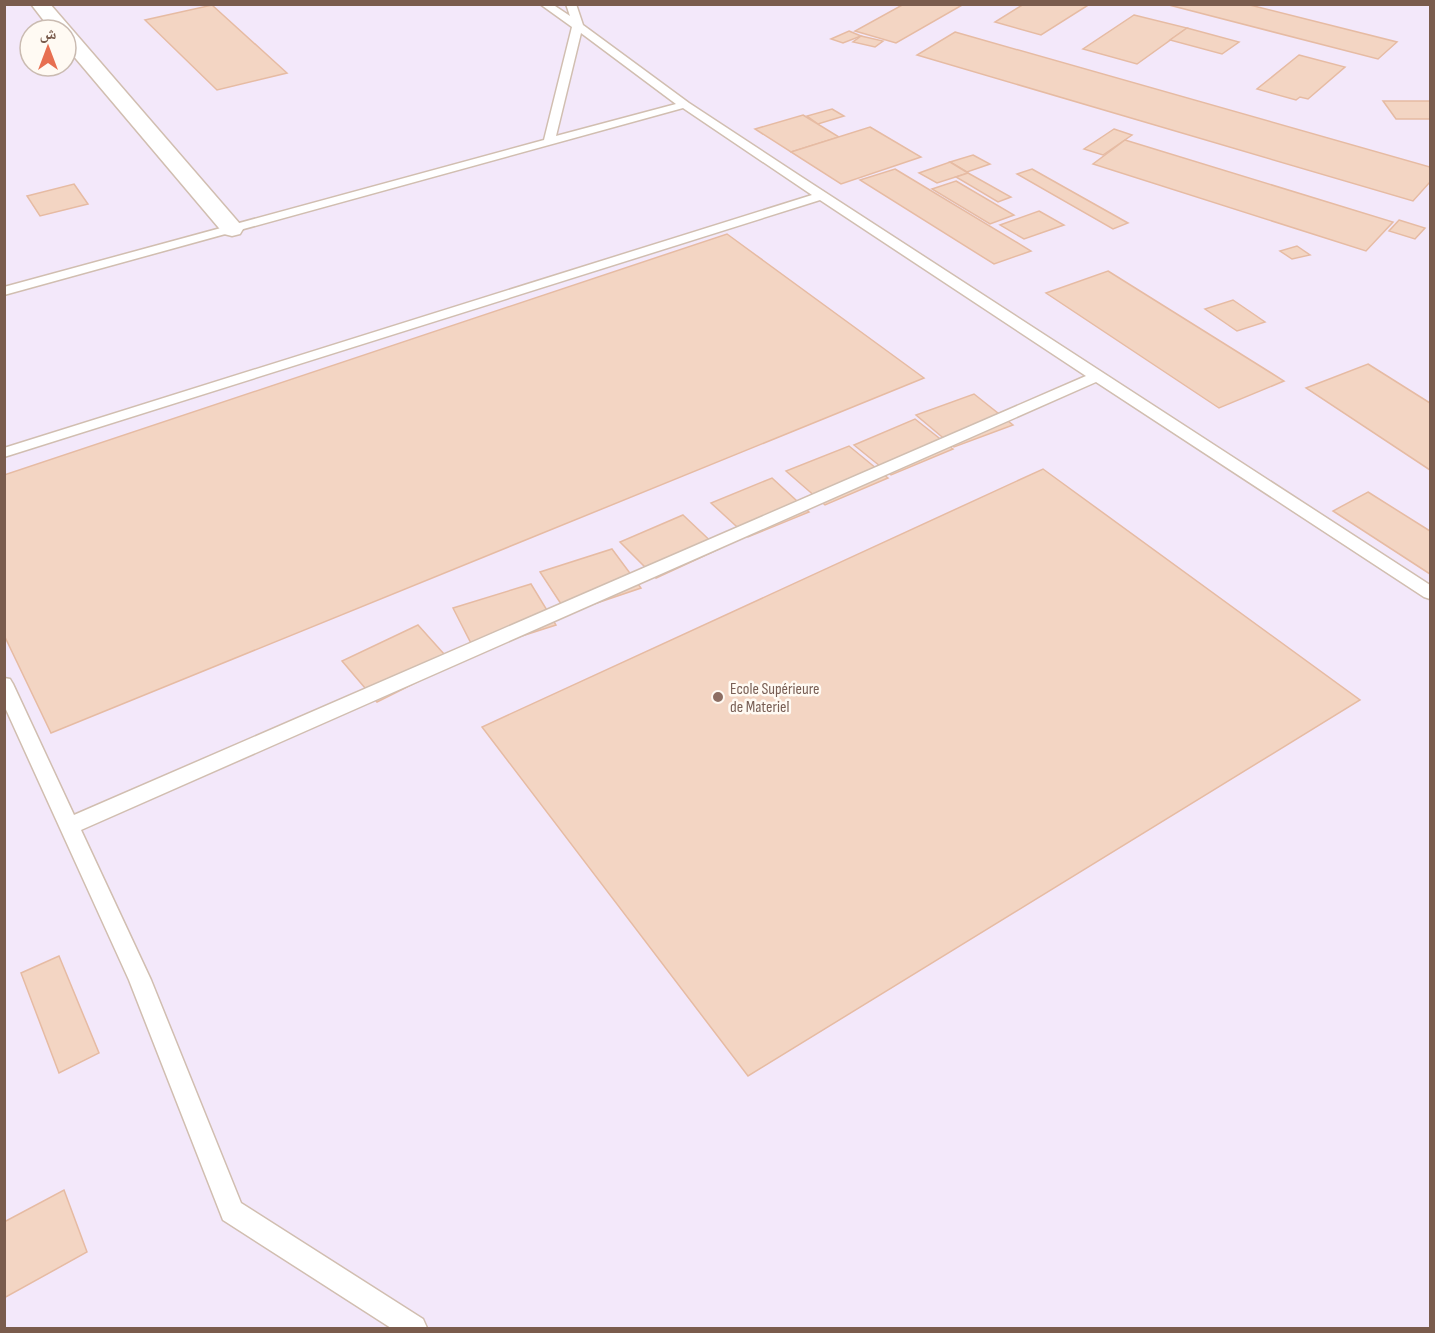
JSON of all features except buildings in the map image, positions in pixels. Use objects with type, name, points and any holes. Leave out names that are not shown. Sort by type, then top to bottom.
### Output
[{"type":"street","points":[[40,4],[52,18]]},
{"type":"street","points":[[78,49],[232,229]]},
{"type":"lane","points":[[545,4],[683,105],[1096,377],[1431,593]]},
{"type":"lane","points":[[549,142],[578,26],[571,4]]},
{"type":"lane","points":[[4,291],[683,105]]},
{"type":"lane","points":[[4,453],[821,196]]},
{"type":"lane","points":[[70,826],[1096,377]]},
{"type":"lane","points":[[4,684],[140,980],[232,1212],[414,1329]]},
{"type":"shaded area","name":"Ecole Supérieure de Materiel","points":[[5,5],[1430,5],[1430,1328],[5,1328]]},
{"type":"place","name":"Ecole Supérieure de Materiel","points":[[718,697]]}]
